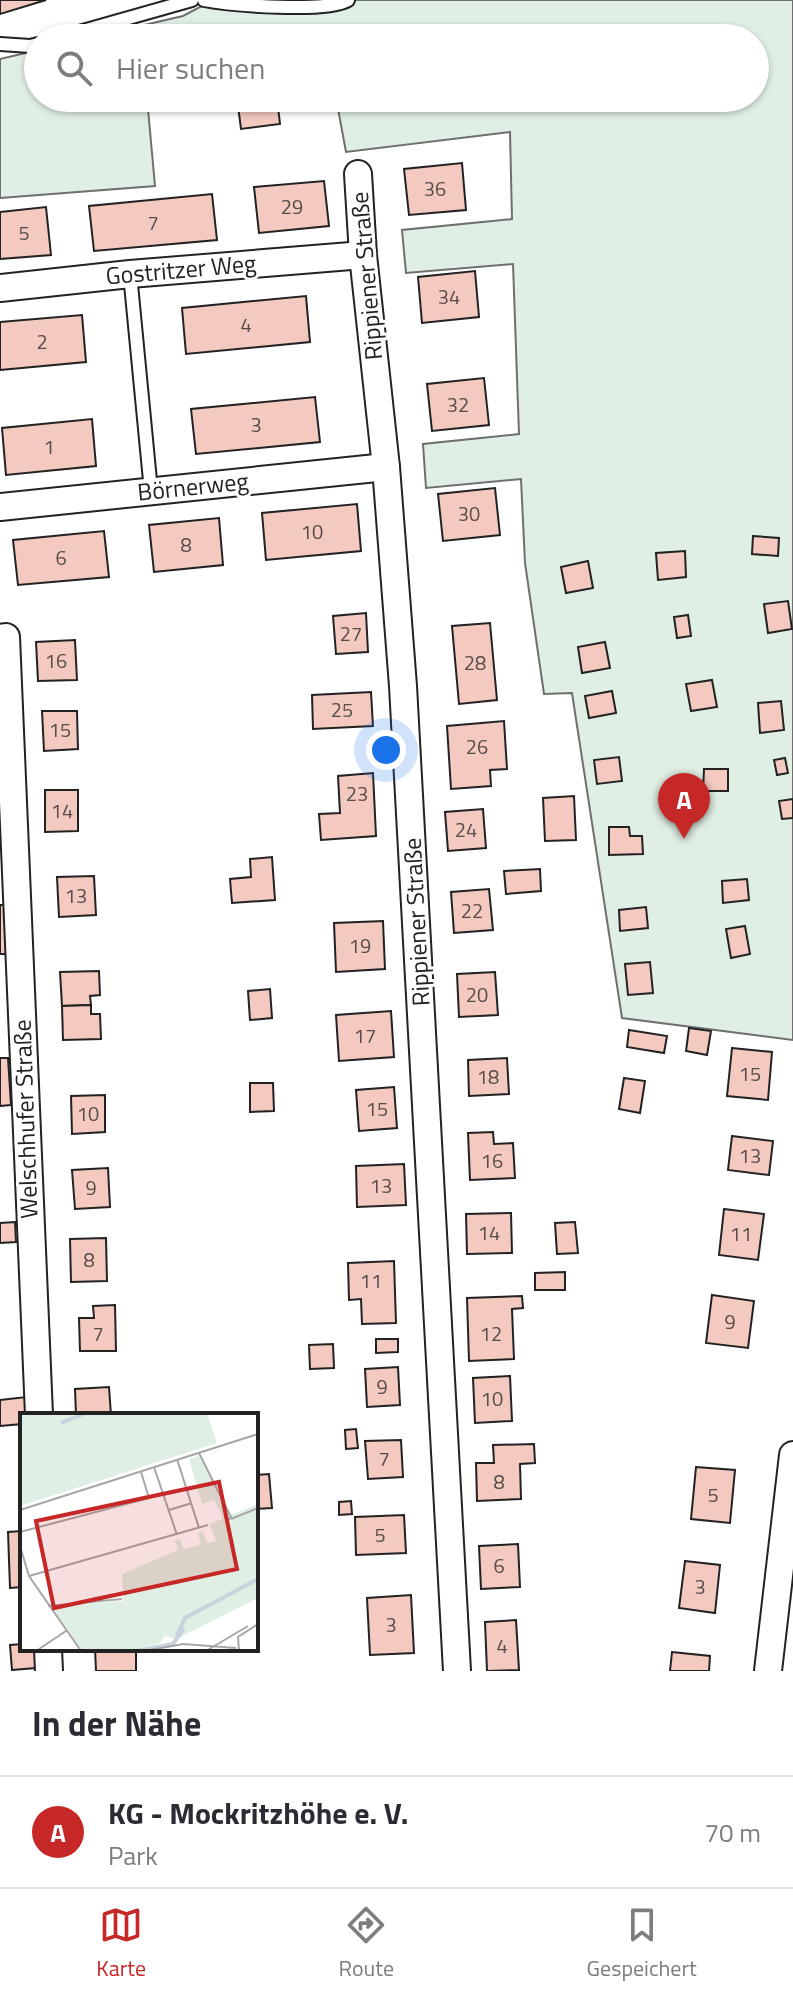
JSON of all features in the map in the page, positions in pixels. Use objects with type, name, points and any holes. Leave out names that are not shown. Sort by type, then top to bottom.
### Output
[{"type":"street","name":"Rippiener Straße","points":[[358,174],[363,255],[386,467],[404,701],[457,1671]]},
{"type":"street","name":"Gostritzer Weg","points":[[0,288],[363,255]]},
{"type":"street","name":"Börnerweg","points":[[0,507],[386,467]]},
{"type":"street","name":"Welschhufer Straße","points":[[0,638],[6,637],[39,1413]]},
{"type":"street","points":[[768,1671],[793,1455]]},
{"type":"street","points":[[48,1651],[49,1671]]},
{"type":"lane","points":[[107,24],[192,0]]},
{"type":"lane","points":[[204,0],[311,7],[341,4],[348,0]]},
{"type":"lane","points":[[0,44],[24,46]]},
{"type":"lane","points":[[130,274],[151,491]]},
{"type":"green space","points":[[213,0],[793,0],[793,1040],[622,1018],[572,693],[544,694],[525,563],[521,479],[426,488],[423,444],[519,434],[513,264],[406,273],[402,230],[512,219],[510,132],[346,152],[339,112],[769,112],[769,24],[148,24],[183,16]]},
{"type":"green space","points":[[24,53],[24,112],[148,112],[155,186],[0,198],[0,59]]},
{"type":"building","points":[[0,0],[46,0],[0,14]]},
{"type":"building","points":[[239,112],[279,112],[280,124],[241,129]]},
{"type":"building","points":[[462,163],[466,210],[409,215],[404,169]]},
{"type":"building","points":[[324,181],[329,226],[259,233],[254,187]]},
{"type":"building","points":[[212,194],[217,240],[94,251],[89,206]]},
{"type":"building","points":[[46,207],[51,255],[0,259],[0,212]]},
{"type":"building","points":[[475,271],[479,317],[422,323],[418,277]]},
{"type":"building","points":[[306,296],[310,342],[186,354],[182,308]]},
{"type":"building","points":[[82,315],[86,362],[0,370],[0,322]]},
{"type":"building","points":[[484,378],[489,425],[432,431],[427,384]]},
{"type":"building","points":[[315,397],[320,442],[196,454],[191,409]]},
{"type":"building","points":[[92,419],[96,466],[6,475],[2,428]]},
{"type":"building","points":[[495,488],[500,535],[443,541],[438,494]]},
{"type":"building","points":[[357,504],[361,551],[266,560],[262,513]]},
{"type":"building","points":[[219,518],[223,565],[154,572],[149,525]]},
{"type":"building","points":[[104,531],[109,577],[18,585],[13,540]]},
{"type":"building","points":[[753,536],[779,538],[778,556],[752,554]]},
{"type":"building","points":[[685,551],[686,577],[658,580],[656,553]]},
{"type":"building","points":[[588,561],[593,588],[566,593],[561,567]]},
{"type":"building","points":[[788,601],[792,629],[768,633],[764,604]]},
{"type":"building","points":[[366,613],[368,652],[336,654],[333,616]]},
{"type":"building","points":[[688,615],[691,636],[677,638],[674,617]]},
{"type":"building","points":[[490,623],[497,700],[459,704],[452,626]]},
{"type":"building","points":[[75,640],[77,680],[38,681],[36,642]]},
{"type":"building","points":[[605,642],[610,668],[582,673],[578,647]]},
{"type":"building","points":[[712,680],[717,707],[691,711],[686,684]]},
{"type":"building","points":[[612,691],[616,713],[589,718],[585,696]]},
{"type":"building","points":[[371,692],[373,726],[313,729],[312,695]]},
{"type":"building","points":[[781,701],[784,730],[760,733],[758,703]]},
{"type":"building","points":[[42,711],[77,711],[78,749],[44,751]]},
{"type":"building","points":[[504,721],[507,769],[490,770],[491,786],[451,789],[447,726]]},
{"type":"building","points":[[619,757],[622,781],[597,784],[594,760]]},
{"type":"building","points":[[785,758],[788,773],[777,775],[774,760]]},
{"type":"building","points":[[704,769],[728,769],[728,791],[703,791]]},
{"type":"building","points":[[373,773],[376,836],[321,840],[319,814],[340,813],[338,776]]},
{"type":"building","points":[[45,790],[78,790],[78,831],[45,832]]},
{"type":"building","points":[[574,796],[576,840],[545,841],[543,798]]},
{"type":"building","points":[[793,799],[793,818],[782,819],[779,801]]},
{"type":"building","points":[[483,809],[486,848],[448,851],[445,812]]},
{"type":"building","points":[[609,827],[629,827],[630,836],[642,836],[643,854],[609,855]]},
{"type":"building","points":[[272,857],[275,900],[232,903],[230,879],[251,877],[250,859]]},
{"type":"building","points":[[540,869],[541,891],[506,894],[504,871]]},
{"type":"building","points":[[94,876],[96,915],[59,917],[57,877]]},
{"type":"building","points":[[747,879],[749,900],[723,903],[722,881]]},
{"type":"building","points":[[489,889],[493,930],[454,933],[451,892]]},
{"type":"building","points":[[0,905],[4,905],[7,954],[0,954]]},
{"type":"building","points":[[646,907],[648,928],[620,931],[619,910]]},
{"type":"building","points":[[383,921],[385,969],[336,972],[334,923]]},
{"type":"building","points":[[745,926],[750,954],[731,958],[726,929]]},
{"type":"building","points":[[650,962],[653,993],[628,995],[625,964]]},
{"type":"building","points":[[99,971],[100,995],[90,996],[91,1005],[62,1006],[60,972]]},
{"type":"building","points":[[495,972],[498,1015],[459,1017],[457,974]]},
{"type":"building","points":[[270,989],[272,1018],[250,1020],[248,991]]},
{"type":"building","points":[[91,1005],[91,1014],[100,1014],[101,1039],[63,1040],[62,1006]]},
{"type":"building","points":[[391,1011],[394,1057],[339,1061],[336,1015]]},
{"type":"building","points":[[689,1028],[711,1031],[707,1055],[686,1051]]},
{"type":"building","points":[[629,1030],[667,1036],[664,1053],[627,1047]]},
{"type":"building","points":[[732,1048],[772,1052],[768,1100],[727,1096]]},
{"type":"building","points":[[0,1058],[8,1058],[11,1105],[0,1106]]},
{"type":"building","points":[[507,1058],[509,1094],[469,1096],[468,1060]]},
{"type":"building","points":[[624,1078],[645,1081],[640,1113],[619,1109]]},
{"type":"building","points":[[250,1083],[273,1083],[274,1111],[250,1112]]},
{"type":"building","points":[[394,1087],[397,1128],[359,1131],[356,1090]]},
{"type":"building","points":[[105,1095],[105,1132],[72,1134],[71,1096]]},
{"type":"building","points":[[493,1132],[494,1144],[513,1143],[515,1178],[470,1180],[468,1133]]},
{"type":"building","points":[[732,1136],[773,1141],[769,1175],[728,1170]]},
{"type":"building","points":[[404,1164],[406,1205],[357,1207],[356,1166]]},
{"type":"building","points":[[108,1168],[110,1207],[75,1209],[72,1170]]},
{"type":"building","points":[[724,1209],[764,1214],[758,1260],[719,1255]]},
{"type":"building","points":[[511,1213],[512,1253],[467,1254],[466,1214]]},
{"type":"building","points":[[15,1222],[16,1242],[0,1243],[0,1223]]},
{"type":"building","points":[[575,1222],[578,1253],[557,1254],[555,1223]]},
{"type":"building","points":[[106,1238],[107,1281],[71,1282],[70,1239]]},
{"type":"building","points":[[394,1261],[396,1323],[362,1324],[361,1299],[349,1300],[348,1263]]},
{"type":"building","points":[[565,1272],[565,1290],[535,1290],[535,1273]]},
{"type":"building","points":[[712,1295],[754,1301],[748,1348],[706,1343]]},
{"type":"building","points":[[522,1296],[523,1308],[512,1309],[514,1359],[469,1361],[467,1298]]},
{"type":"building","points":[[115,1305],[116,1351],[80,1351],[79,1318],[94,1318],[93,1306]]},
{"type":"building","points":[[376,1339],[398,1339],[398,1352],[376,1353]]},
{"type":"building","points":[[333,1344],[334,1368],[310,1369],[309,1345]]},
{"type":"building","points":[[398,1367],[400,1405],[367,1407],[365,1369]]},
{"type":"building","points":[[510,1376],[512,1421],[475,1423],[473,1378]]},
{"type":"building","points":[[109,1387],[111,1413],[76,1413],[75,1389]]},
{"type":"building","points":[[26,1397],[28,1413],[20,1413],[20,1424],[0,1426],[0,1400]]},
{"type":"building","points":[[356,1429],[358,1448],[346,1449],[345,1430]]},
{"type":"building","points":[[401,1440],[403,1477],[368,1479],[365,1441]]},
{"type":"building","points":[[534,1444],[535,1463],[520,1464],[521,1499],[477,1501],[476,1463],[494,1463],[493,1445]]},
{"type":"building","points":[[696,1467],[735,1470],[730,1523],[691,1519]]},
{"type":"building","points":[[269,1474],[272,1508],[258,1509],[258,1475]]},
{"type":"building","points":[[351,1501],[352,1514],[339,1515],[339,1502]]},
{"type":"building","points":[[404,1515],[406,1553],[356,1555],[355,1517]]},
{"type":"building","points":[[20,1531],[20,1587],[10,1588],[8,1532]]},
{"type":"building","points":[[518,1544],[520,1587],[481,1589],[479,1546]]},
{"type":"building","points":[[685,1561],[720,1565],[715,1613],[679,1608]]},
{"type":"building","points":[[411,1595],[414,1653],[370,1655],[367,1598]]},
{"type":"building","points":[[516,1620],[519,1670],[487,1671],[485,1622]]},
{"type":"building","points":[[20,1644],[20,1651],[35,1651],[36,1668],[12,1670],[10,1645]]},
{"type":"building","points":[[95,1651],[136,1651],[136,1671],[96,1671]]},
{"type":"building","points":[[672,1652],[710,1656],[709,1671],[670,1671]]},
{"type":"place","name":"KG - Mockritzhöhe e. V.","points":[[684,839]]}]
